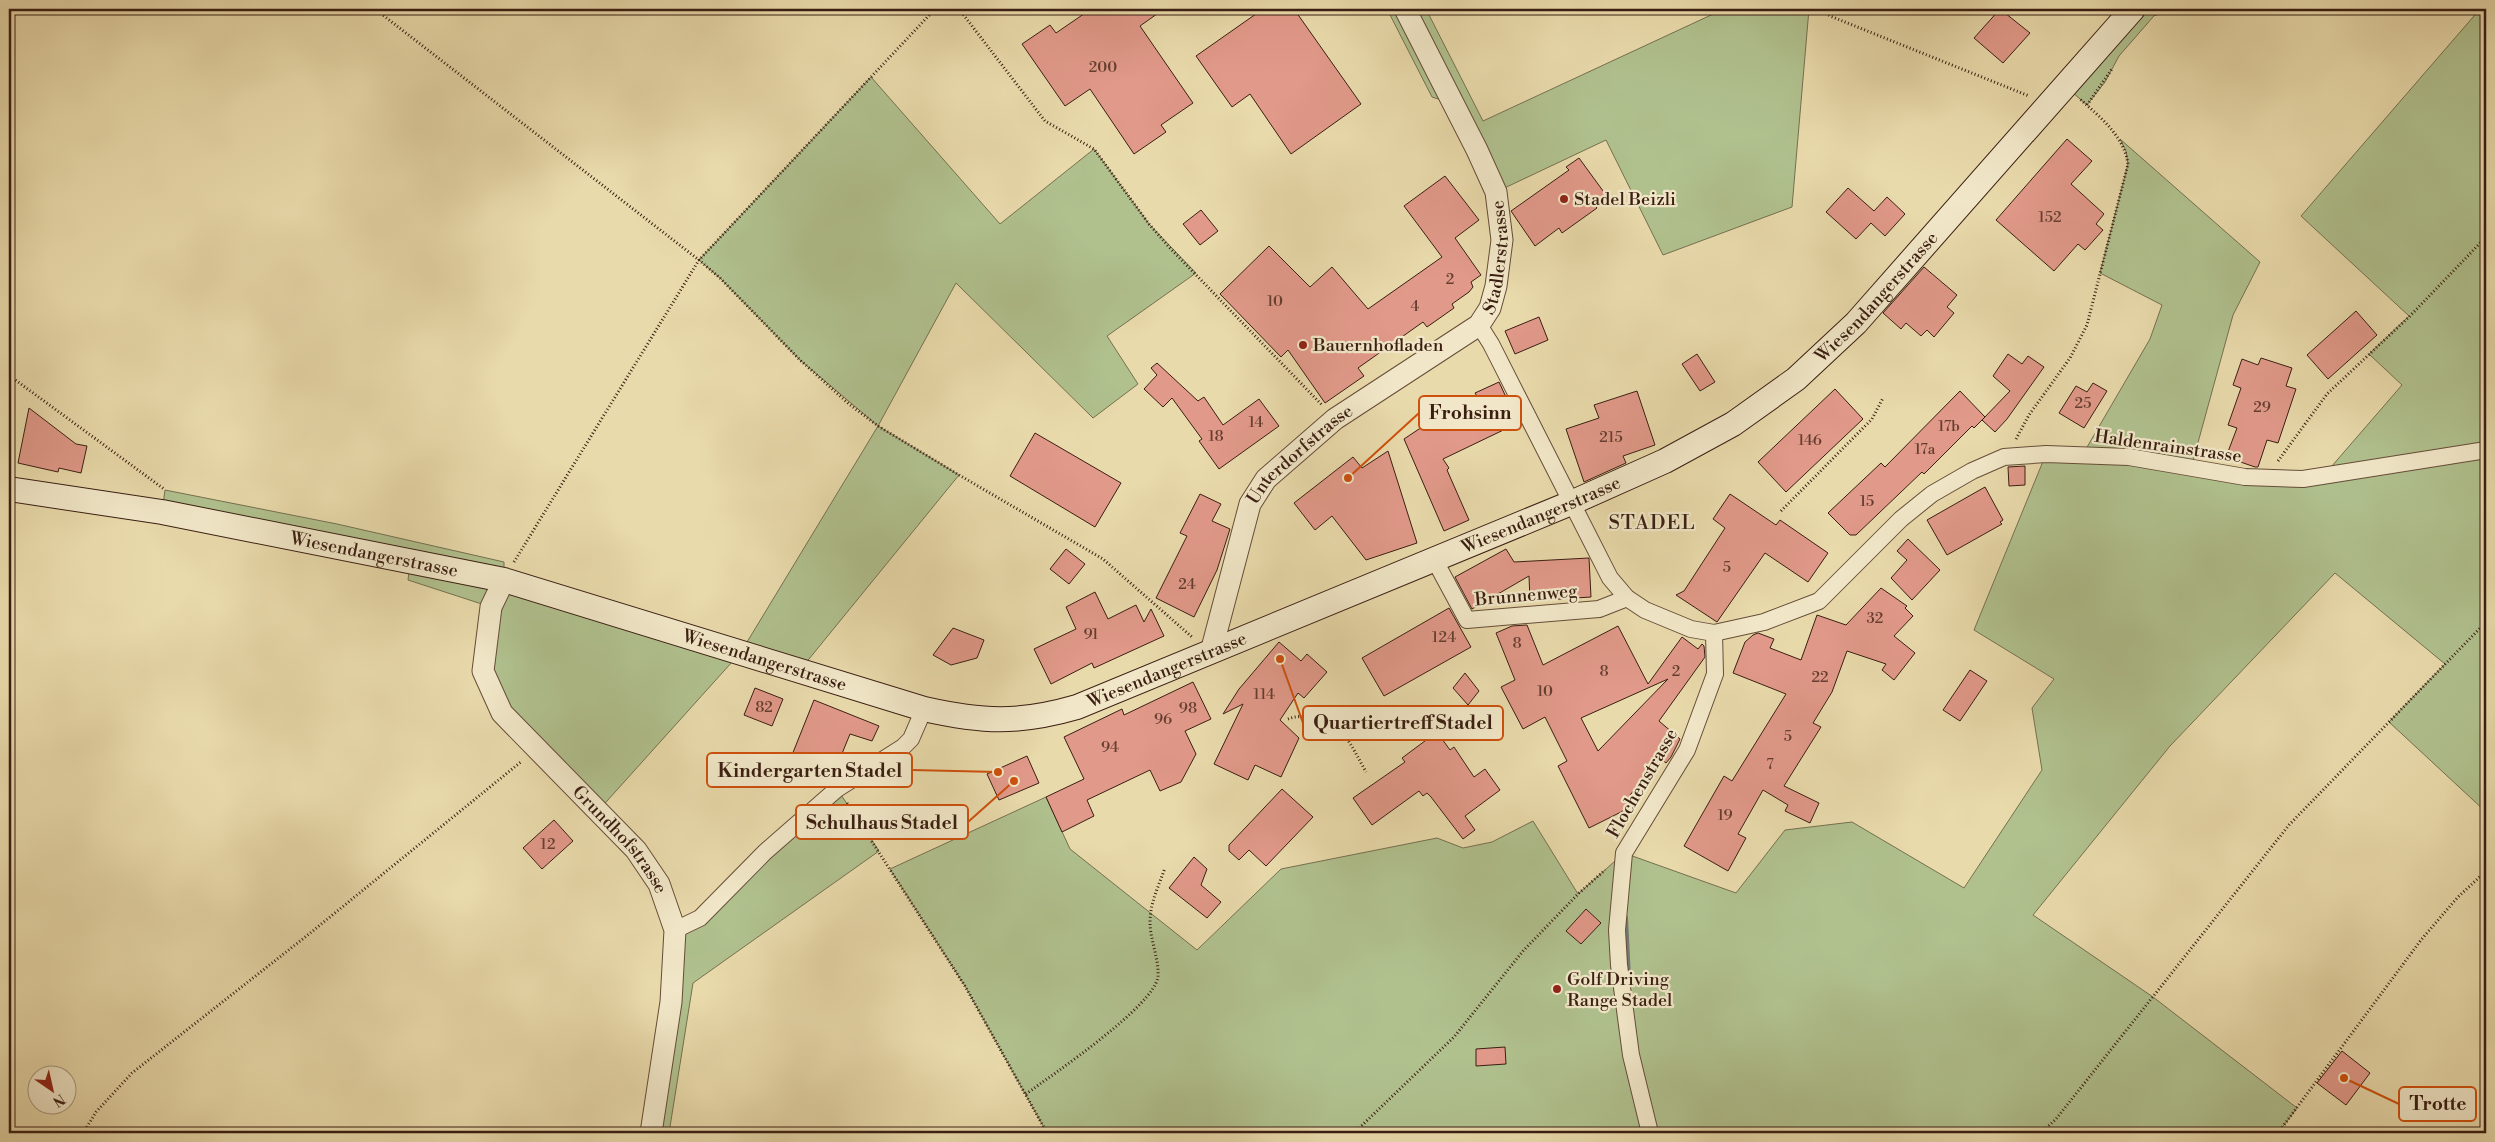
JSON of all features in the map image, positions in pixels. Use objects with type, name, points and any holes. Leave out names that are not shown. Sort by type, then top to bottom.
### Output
[{"type":"main road","name":"Wiesendangerstrasse","points":[[9,489],[162,512],[507,569],[924,709],[967,719],[990,720],[1049,715],[1077,707],[1570,503],[1665,461],[1733,424],[1796,378],[1856,323],[2133,9]]},
{"type":"street","name":"Stadlerstrasse","points":[[1405,9],[1477,150],[1496,192],[1502,240],[1496,286],[1490,308],[1479,325],[1491,344],[1570,503]]},
{"type":"street","name":"Unterdorfstrasse","points":[[1211,652],[1250,504],[1266,479],[1335,420],[1479,325]]},
{"type":"street","name":"Haldenrainstrasse","points":[[1570,503],[1610,578],[1626,598],[1645,610],[1691,629],[1714,633],[1764,622],[1819,601],[1901,519],[1932,494],[1972,471],[2011,455],[2083,454],[2129,457],[2245,477],[2303,479],[2486,450]]},
{"type":"street","name":"Brunnenweg","points":[[1434,559],[1467,620],[1599,609],[1626,598]]},
{"type":"street","name":"Grundhofstrasse","points":[[507,569],[491,607],[482,671],[502,713],[536,750],[636,850],[659,884],[675,930],[671,1002],[651,1133]]},
{"type":"street","name":"Flochenstrasse","points":[[1650,1133],[1630,1047],[1619,964],[1617,930],[1624,853],[1687,750],[1715,674],[1714,633]]},
{"type":"street","points":[[675,930],[700,918],[765,852],[837,789],[903,747],[911,739],[924,709]]},
{"type":"path","points":[[375,9],[699,260],[720,278],[800,360],[849,404],[878,426],[959,476],[1103,559],[1211,652]]},
{"type":"path","points":[[507,569],[699,260],[935,9]]},
{"type":"path","points":[[959,9],[1045,121],[1094,149],[1164,241],[1335,420]]},
{"type":"path","points":[[1820,9],[1830,16],[2022,92]]},
{"type":"path","points":[[2480,9],[2486,14]]},
{"type":"path","points":[[2011,455],[2015,442],[2029,415],[2070,358],[2087,324],[2128,164],[2126,151],[2120,139],[2087,106]]},
{"type":"path","points":[[2266,478],[2327,394],[2410,316],[2486,237]]},
{"type":"path","points":[[9,378],[14,379],[165,490]]},
{"type":"path","points":[[1781,512],[1872,419],[1883,398]]},
{"type":"path","points":[[2041,1133],[2056,1119],[2289,825],[2486,622]]},
{"type":"path","points":[[1288,719],[1296,715],[1312,716],[1339,728],[1366,772]]},
{"type":"path","points":[[84,1133],[96,1112],[132,1073],[309,934],[536,750]]},
{"type":"path","points":[[837,789],[965,986],[1047,1133]]},
{"type":"path","points":[[1354,1133],[1454,1037],[1523,951],[1578,894],[1624,853]]},
{"type":"path","points":[[1026,1094],[1102,1038],[1138,1007],[1155,987],[1158,976],[1150,924],[1152,905],[1165,868]]},
{"type":"path","points":[[2278,1133],[2421,940],[2457,898],[2486,871]]},
{"type":"green space","points":[[1387,9],[1426,9],[1483,121],[1724,9],[1809,9],[1792,207],[1663,255],[1606,140],[1496,192],[1454,104],[1432,97]]},
{"type":"green space","points":[[2125,9],[2160,9],[2119,56],[2105,82],[2087,105],[2065,86]]},
{"type":"green space","points":[[2480,9],[2486,14],[2486,812],[2389,722],[2445,664],[2335,573],[2170,746],[2033,915],[2153,997],[2297,1108],[2278,1133],[1047,1133],[965,986],[890,869],[1046,797],[1070,849],[1197,950],[1281,869],[1437,838],[1463,848],[1492,842],[1533,821],[1578,894],[1624,853],[1736,893],[1785,830],[1852,822],[1964,888],[2042,770],[2032,708],[2054,679],[1974,630],[2046,454],[2083,454],[2150,339],[2162,305],[2100,273],[2128,164],[2126,151],[2120,139],[2260,262],[2233,315],[2191,468],[2325,474],[2402,385],[2369,354],[2409,316],[2301,216]]},
{"type":"green space","points":[[871,77],[1000,224],[1094,149],[1149,224],[1196,273],[1107,336],[1138,384],[1093,418],[956,283],[878,426],[800,360],[720,278],[699,260]]},
{"type":"green space","points":[[878,426],[959,475],[800,670],[741,652]]},
{"type":"green space","points":[[165,490],[337,524],[504,562],[504,580],[741,652],[598,811],[536,750],[483,671],[491,607],[408,580],[410,563],[162,512]]},
{"type":"green space","points":[[837,789],[879,851],[693,983],[669,1133],[651,1133],[675,930]]},
{"type":"building","points":[[1091,9],[1164,9],[1140,26],[1193,103],[1161,125],[1166,132],[1134,154],[1090,89],[1065,106],[1022,44],[1050,25],[1056,33]]},
{"type":"building","points":[[1263,9],[1294,9],[1361,104],[1291,154],[1250,94],[1232,107],[1196,56]]},
{"type":"building","points":[[2000,9],[2030,33],[2003,63],[1974,38]]},
{"type":"building","points":[[2067,139],[2092,161],[2071,184],[2104,214],[2096,224],[2103,230],[2085,250],[2078,244],[2054,271],[1996,220]]},
{"type":"building","name":"Stadel Beizli","points":[[1579,158],[1606,195],[1594,204],[1597,208],[1562,233],[1559,228],[1535,246],[1511,211],[1569,170],[1566,167]]},
{"type":"building","points":[[1445,176],[1479,220],[1455,238],[1481,275],[1471,282],[1473,287],[1469,292],[1452,304],[1454,308],[1427,327],[1423,322],[1358,368],[1364,376],[1325,403],[1288,350],[1281,357],[1220,294],[1269,246],[1310,287],[1332,267],[1368,309],[1442,257],[1404,206]]},
{"type":"building","points":[[1848,188],[1874,211],[1887,197],[1905,214],[1885,236],[1871,223],[1856,239],[1826,212]]},
{"type":"building","points":[[1201,210],[1218,231],[1200,245],[1183,224]]},
{"type":"building","points":[[1924,267],[1957,295],[1947,307],[1954,313],[1934,337],[1927,330],[1921,336],[1906,323],[1901,329],[1883,313]]},
{"type":"building","points":[[2356,311],[2377,335],[2328,379],[2307,355]]},
{"type":"building","points":[[1539,317],[1548,340],[1515,354],[1505,331]]},
{"type":"building","points":[[1697,354],[1715,382],[1700,391],[1682,364]]},
{"type":"building","points":[[2008,354],[2022,364],[2028,356],[2044,367],[2007,419],[1995,432],[1982,420],[2010,391],[1993,376]]},
{"type":"building","points":[[2261,358],[2292,368],[2286,386],[2296,389],[2278,443],[2267,440],[2258,467],[2255,467],[2226,457],[2237,428],[2228,425],[2241,388],[2233,385],[2242,359],[2258,365]]},
{"type":"building","points":[[1157,363],[1198,401],[1204,397],[1223,425],[1259,399],[1279,426],[1219,469],[1199,441],[1202,439],[1172,398],[1163,407],[1144,389],[1157,375],[1151,368]]},
{"type":"building","points":[[1499,382],[1518,423],[1443,459],[1449,468],[1447,470],[1469,520],[1444,531],[1404,439],[1428,423],[1478,398],[1475,393]]},
{"type":"building","points":[[2093,383],[2107,391],[2084,428],[2059,413],[2076,386],[2087,392]]},
{"type":"building","points":[[1835,389],[1863,419],[1786,492],[1758,462]]},
{"type":"building","points":[[1637,391],[1655,445],[1623,456],[1626,463],[1584,482],[1566,429],[1599,418],[1594,405]]},
{"type":"building","points":[[1960,391],[1985,417],[1974,428],[1972,426],[1924,474],[1922,472],[1856,535],[1850,535],[1828,513],[1881,463],[1885,467]]},
{"type":"building","points":[[29,408],[76,444],[87,446],[81,473],[59,468],[58,472],[18,463]]},
{"type":"building","points":[[1035,433],[1121,483],[1095,527],[1010,476]]},
{"type":"building","points":[[1388,451],[1417,543],[1366,560],[1332,516],[1315,530],[1294,503],[1353,457],[1362,468]]},
{"type":"building","points":[[2025,466],[2025,485],[2009,486],[2008,467]]},
{"type":"building","points":[[1985,487],[2003,520],[2000,522],[2002,524],[1947,555],[1927,520]]},
{"type":"building","points":[[1200,494],[1221,504],[1212,521],[1230,529],[1217,570],[1194,617],[1156,598],[1187,536],[1180,533]]},
{"type":"building","points":[[1730,494],[1776,525],[1780,520],[1828,553],[1808,582],[1765,553],[1717,622],[1676,595],[1684,591],[1725,528],[1713,519]]},
{"type":"building","points":[[1908,539],[1940,570],[1912,600],[1891,578],[1907,560],[1897,551]]},
{"type":"building","points":[[1066,549],[1085,564],[1069,584],[1050,569]]},
{"type":"building","points":[[1506,549],[1514,562],[1589,558],[1591,597],[1530,601],[1529,576],[1472,609],[1455,577]]},
{"type":"building","points":[[1881,588],[1907,606],[1905,608],[1913,616],[1894,636],[1915,653],[1894,680],[1882,670],[1886,664],[1847,651],[1832,692],[1813,723],[1821,727],[1784,786],[1819,803],[1810,823],[1785,811],[1788,805],[1763,790],[1738,834],[1746,838],[1728,871],[1684,846],[1724,776],[1732,781],[1786,694],[1733,673],[1745,642],[1758,633],[1774,639],[1770,648],[1801,660],[1817,615],[1846,625]]},
{"type":"building","points":[[1095,592],[1108,619],[1136,605],[1144,622],[1151,609],[1164,636],[1094,668],[1092,663],[1051,684],[1034,649],[1076,629],[1066,607]]},
{"type":"building","points":[[1449,608],[1471,647],[1384,696],[1362,658]]},
{"type":"building","points":[[1527,625],[1543,665],[1618,626],[1648,684],[1682,637],[1698,649],[1702,644],[1704,646],[1705,657],[1659,721],[1680,739],[1666,763],[1661,759],[1630,795],[1635,805],[1589,828],[1558,766],[1567,761],[1545,717],[1523,729],[1501,687],[1515,680],[1496,633],[1512,626]],"holes":[[[1668,679],[1598,751],[1581,718]]]},
{"type":"building","points":[[953,628],[984,640],[977,658],[951,665],[933,655]]},
{"type":"building","points":[[1279,642],[1301,661],[1307,654],[1327,672],[1304,698],[1298,693],[1280,720],[1299,738],[1281,777],[1255,765],[1248,780],[1214,764],[1243,704],[1223,714],[1239,689]]},
{"type":"building","points":[[1970,670],[1987,681],[1960,721],[1943,710]]},
{"type":"building","points":[[1465,673],[1479,691],[1468,705],[1453,688]]},
{"type":"building","points":[[1193,682],[1211,719],[1185,731],[1196,754],[1181,782],[1160,791],[1150,770],[1087,800],[1094,816],[1062,832],[1046,797],[1084,779],[1064,737],[1122,709],[1124,715]]},
{"type":"building","points":[[755,688],[783,699],[772,726],[744,715]]},
{"type":"building","points":[[814,700],[879,726],[872,741],[850,734],[837,766],[815,758],[811,769],[790,760]]},
{"type":"building","points":[[1437,732],[1450,750],[1454,747],[1474,777],[1485,769],[1500,790],[1465,816],[1475,830],[1463,839],[1431,797],[1427,793],[1423,796],[1419,791],[1372,825],[1353,798],[1405,762],[1402,758]]},
{"type":"building","points":[[1027,756],[1039,783],[999,800],[987,774]]},
{"type":"building","points":[[1282,789],[1313,817],[1266,866],[1249,850],[1239,860],[1229,851],[1229,845]]},
{"type":"building","points":[[554,820],[573,841],[542,869],[523,848]]},
{"type":"building","points":[[1194,857],[1207,869],[1201,885],[1221,902],[1207,918],[1169,888]]},
{"type":"building","points":[[1586,909],[1601,923],[1581,944],[1566,931]]},
{"type":"building","points":[[1505,1047],[1506,1064],[1476,1066],[1476,1049]]},
{"type":"building","points":[[2342,1051],[2370,1073],[2346,1105],[2317,1083]]},
{"type":"waterway","points":[[1625,918],[1628,978]]},
{"type":"place","name":"Stadel Beizli","points":[[1564,199]]},
{"type":"place","name":"Bauernhofladen","points":[[1303,345]]},
{"type":"place","name":"Frohsinn","points":[[1348,478]]},
{"type":"place","name":"Quartiertreff Stadel","points":[[1280,659]]},
{"type":"place","name":"Kindergarten Stadel","points":[[998,772]]},
{"type":"place","name":"Schulhaus Stadel","points":[[1014,781]]},
{"type":"place","name":"Golf Driving Range Stadel","points":[[1557,989]]},
{"type":"place","name":"Trotte","points":[[2344,1078]]},
{"type":"district","name":"STADEL","points":[[1652,522]]}]
